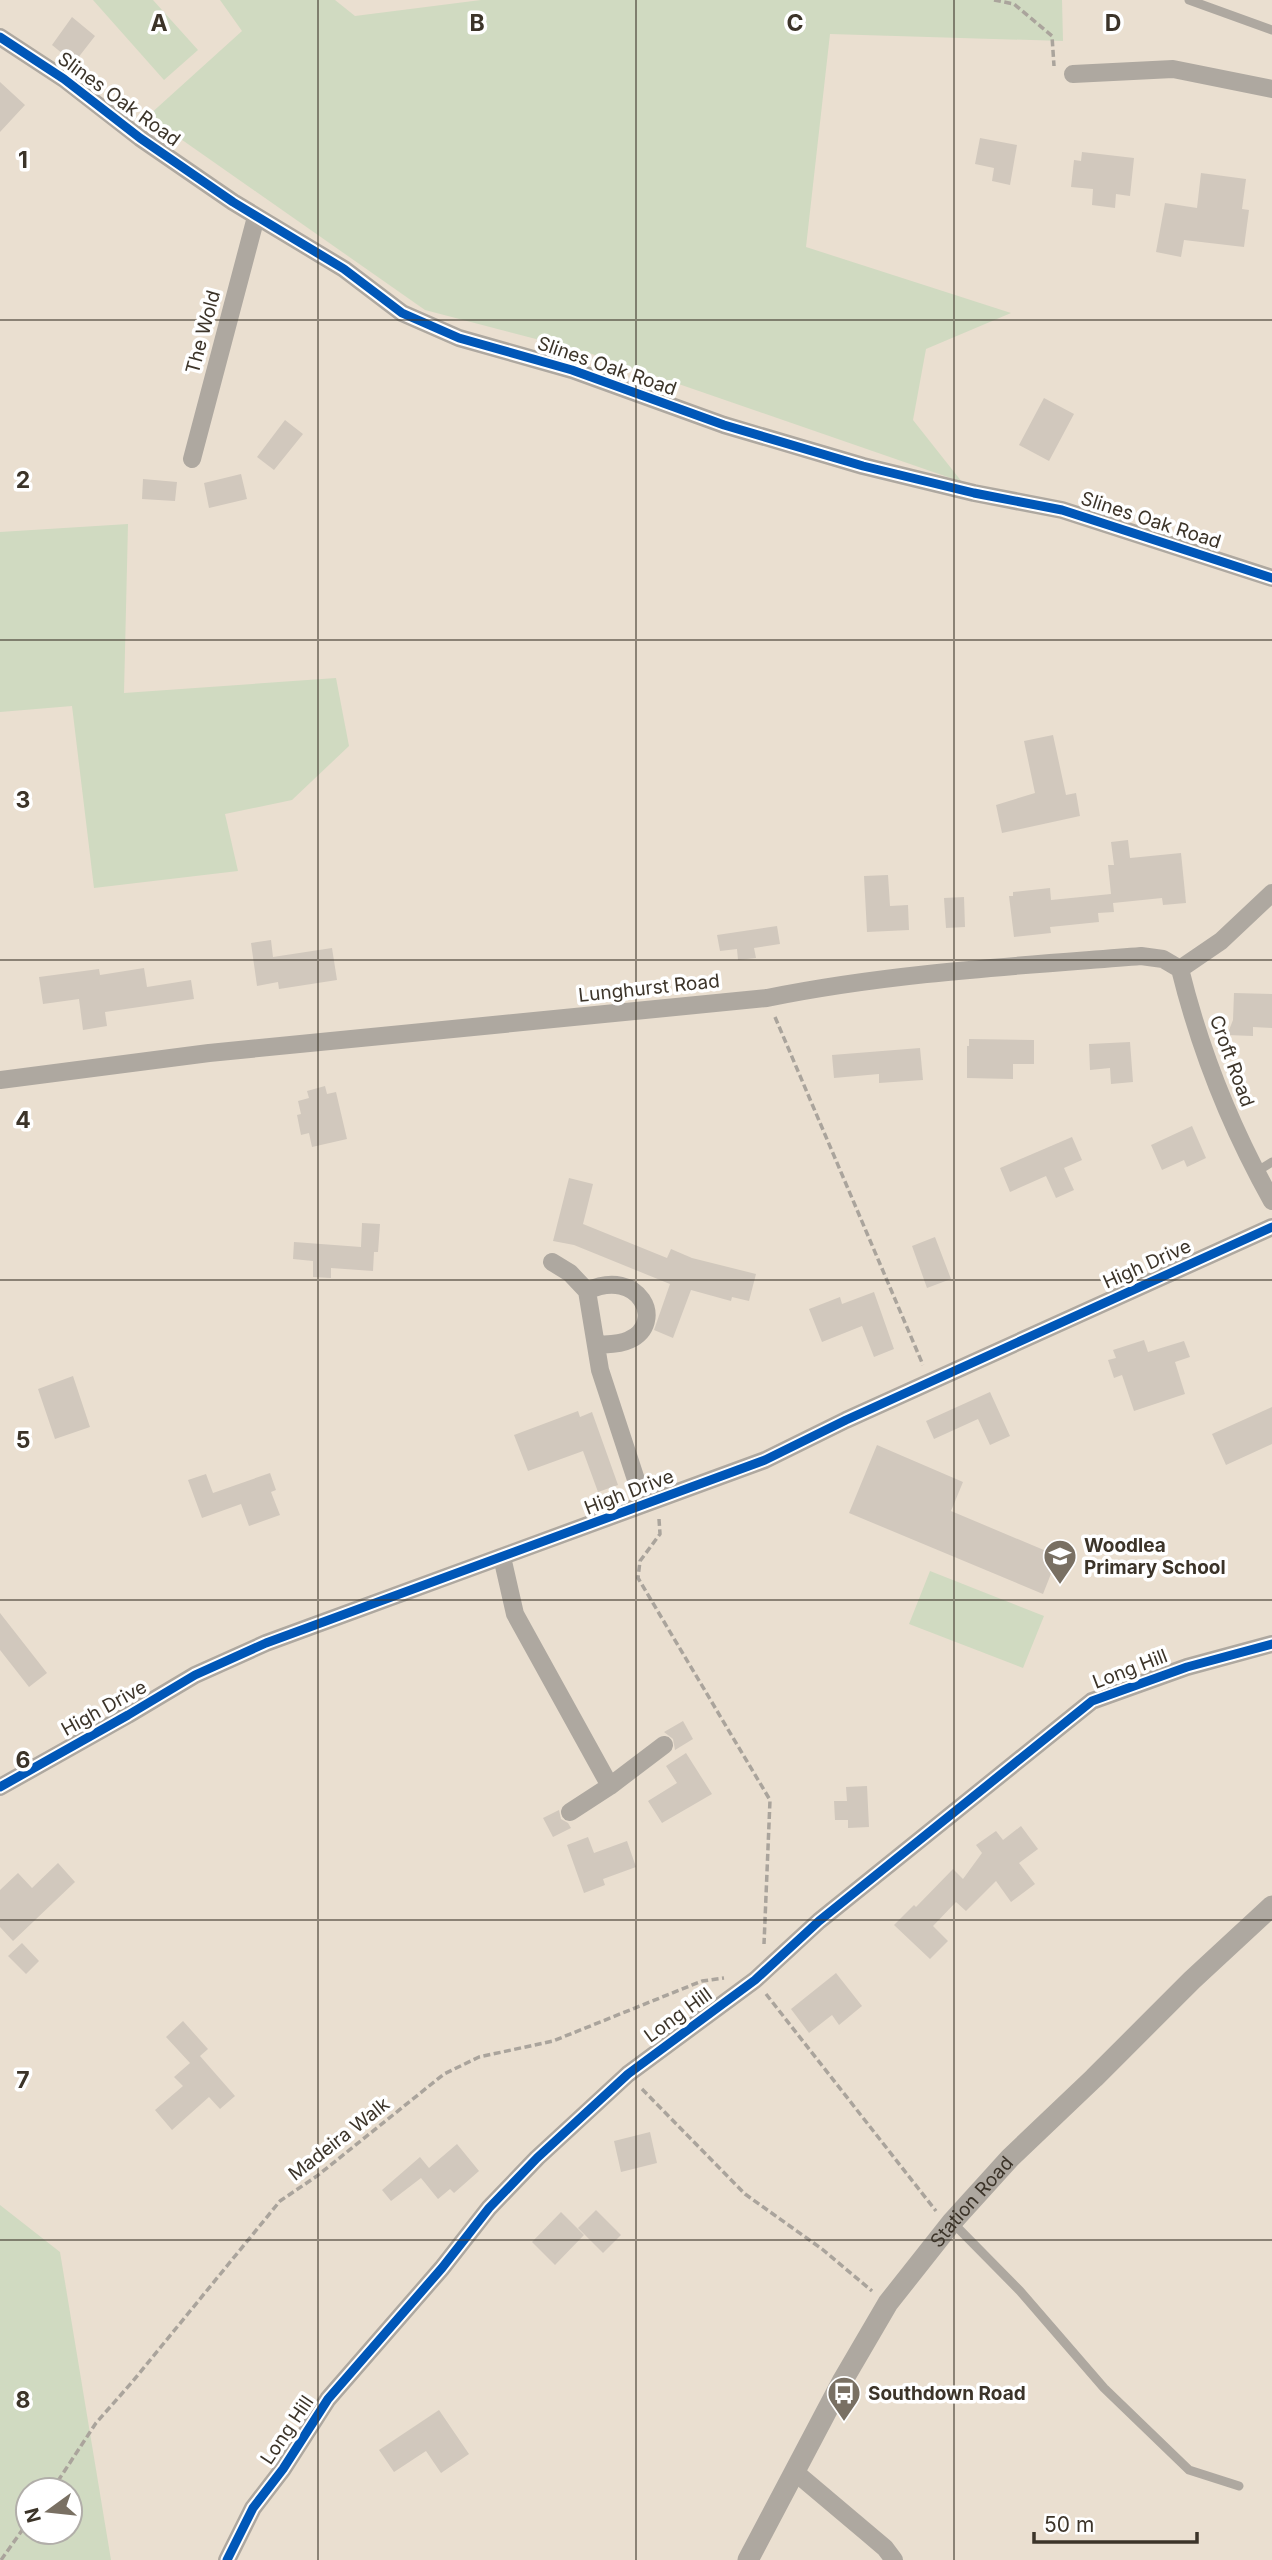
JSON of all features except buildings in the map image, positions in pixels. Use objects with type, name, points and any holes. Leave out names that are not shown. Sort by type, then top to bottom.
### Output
[{"type":"street","name":"Slines Oak Road","points":[[0,37],[64,79],[141,138],[256,216],[344,270],[402,313],[459,338],[572,370],[724,425],[863,466],[974,493],[1062,510],[1272,578]]},
{"type":"street","points":[[1073,74],[1173,69],[1272,89]]},
{"type":"street","name":"The Wold","points":[[192,459],[256,216]]},
{"type":"street","points":[[1180,969],[1221,941],[1272,893]]},
{"type":"street","name":"Lunghurst Road","points":[[0,1080],[209,1053],[767,998],[835,984],[1141,956],[1163,959],[1180,969]]},
{"type":"street","name":"Croft Road","points":[[1180,969],[1223,1102],[1255,1172],[1272,1201]]},
{"type":"street","name":"High Drive","points":[[0,1787],[128,1716],[195,1675],[311,1626],[765,1460],[846,1420],[1272,1227]]},
{"type":"street","points":[[552,1262],[570,1273],[587,1291],[600,1370],[651,1502]]},
{"type":"street","points":[[587,1291],[601,1284],[628,1287],[637,1292],[646,1311],[643,1328],[637,1336],[627,1342],[596,1345]]},
{"type":"street","points":[[502,1557],[515,1614],[610,1786]]},
{"type":"street","name":"Long Hill","points":[[227,2560],[253,2508],[283,2469],[328,2399],[442,2268],[489,2208],[537,2158],[628,2074],[759,1977],[819,1921],[1093,1702],[1187,1667],[1272,1644]]},
{"type":"street","points":[[570,1812],[664,1745]]},
{"type":"street","name":"Station Road","points":[[748,2560],[843,2380],[888,2304],[950,2224],[1010,2158],[1192,1980],[1272,1906]]},
{"type":"street","points":[[795,2472],[890,2556]]},
{"type":"lane","points":[[1189,0],[1272,30]]},
{"type":"lane","points":[[1255,1172],[1272,1162]]},
{"type":"lane","points":[[950,2224],[1012,2281],[1104,2388],[1189,2470],[1239,2486]]},
{"type":"path","points":[[995,0],[1014,4],[1052,36],[1054,74],[1073,74]]},
{"type":"path","points":[[767,998],[930,1383]]},
{"type":"path","points":[[651,1502],[660,1534],[640,1561],[638,1578],[771,1800],[759,1977],[950,2224]]},
{"type":"path","points":[[628,2074],[745,2194],[822,2249],[888,2304]]},
{"type":"path","points":[[1,2560],[14,2542]]},
{"type":"green space","points":[[93,0],[153,0],[198,50],[164,80]]},
{"type":"green space","points":[[220,0],[335,0],[355,16],[481,0],[1062,0],[1063,41],[830,34],[806,247],[1011,313],[926,349],[913,420],[962,482],[586,352],[425,310],[148,116],[242,31]]},
{"type":"green space","points":[[128,524],[124,693],[336,678],[349,746],[292,800],[225,814],[238,871],[94,888],[72,706],[0,712],[0,532]]},
{"type":"green space","points":[[930,1571],[1044,1616],[1023,1668],[909,1624]]},
{"type":"green space","points":[[0,2205],[60,2252],[111,2560],[0,2560]]},
{"type":"cycle path","points":[[0,37],[64,79],[140,138],[233,202],[344,269],[402,313],[459,338],[572,370],[724,425],[863,466],[974,493],[1062,510],[1272,578]]},
{"type":"cycle path","points":[[0,1787],[195,1675],[266,1643],[765,1460],[846,1420],[1272,1227]]},
{"type":"cycle path","points":[[227,2560],[253,2508],[283,2469],[328,2399],[442,2268],[489,2208],[537,2158],[628,2074],[755,1980],[819,1921],[1092,1701],[1187,1667],[1272,1644]]},
{"type":"place","name":"Woodlea Primary School","points":[[1060,1586]]},
{"type":"place","name":"Southdown Road","points":[[844,2423]]}]
